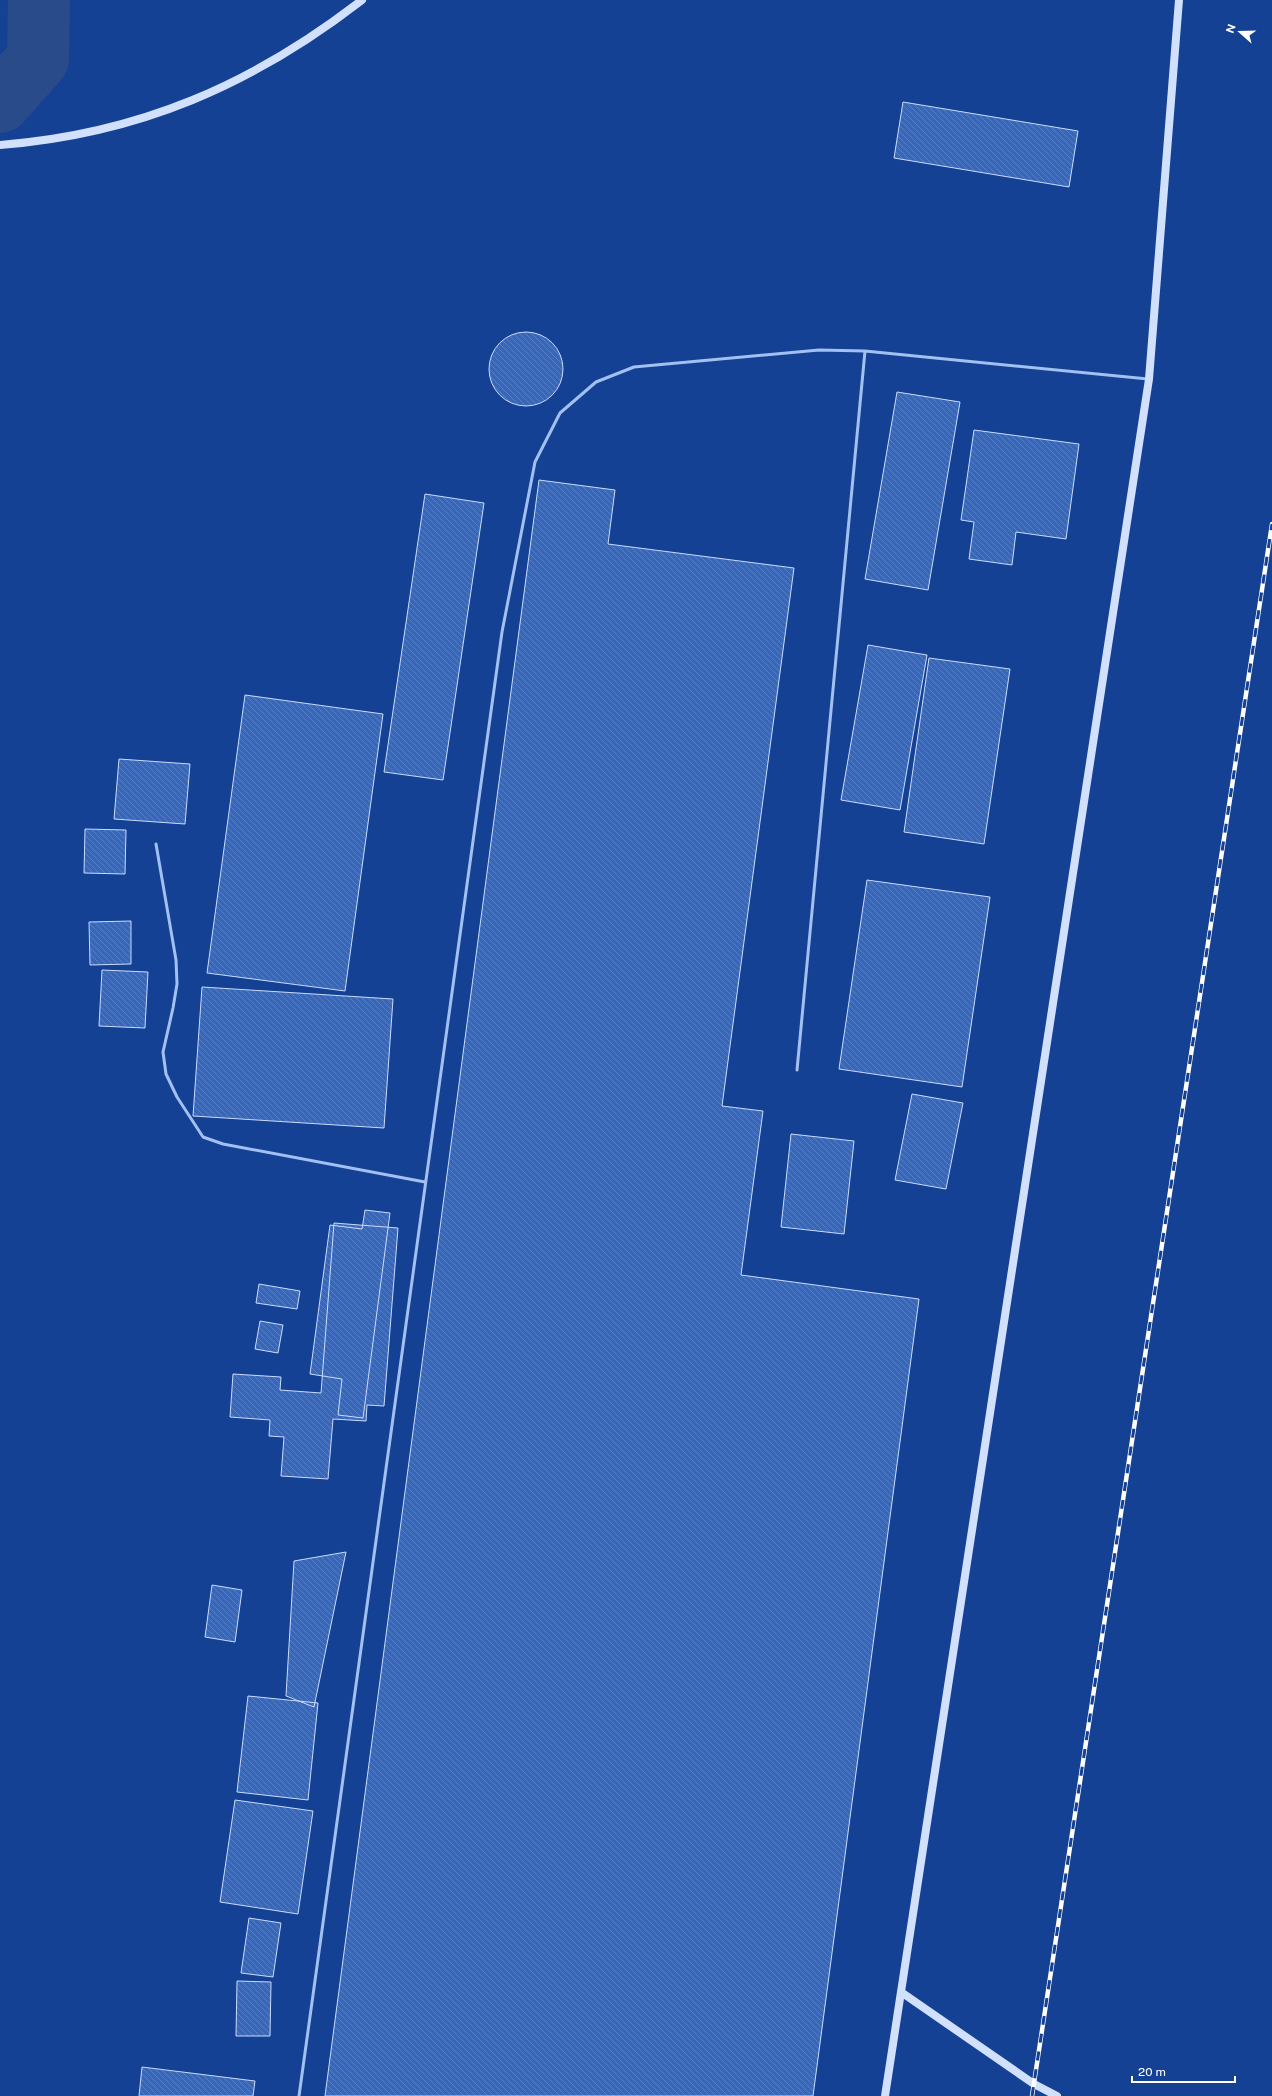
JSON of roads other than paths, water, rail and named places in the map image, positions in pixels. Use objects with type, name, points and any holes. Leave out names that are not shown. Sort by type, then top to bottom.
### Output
[{"type":"street","points":[[0,145],[27,143],[72,136],[125,124],[173,109],[242,78],[290,51],[362,0]]},
{"type":"street","points":[[885,2096],[1149,379],[1180,0]]},
{"type":"street","points":[[901,1992],[1034,2084],[1057,2096]]},
{"type":"lane","points":[[299,2096],[502,632],[536,462],[560,413],[596,382],[634,367],[819,350],[865,350],[1149,379]]},
{"type":"lane","points":[[797,1070],[865,350]]},
{"type":"lane","points":[[156,844],[176,960],[177,984],[163,1052],[166,1074],[177,1097],[203,1137],[223,1144],[425,1182]]},
{"type":"waterway","points":[[0,102],[38,59],[39,0]]},
{"type":"railway","points":[[1032,2096],[1272,524]]}]
